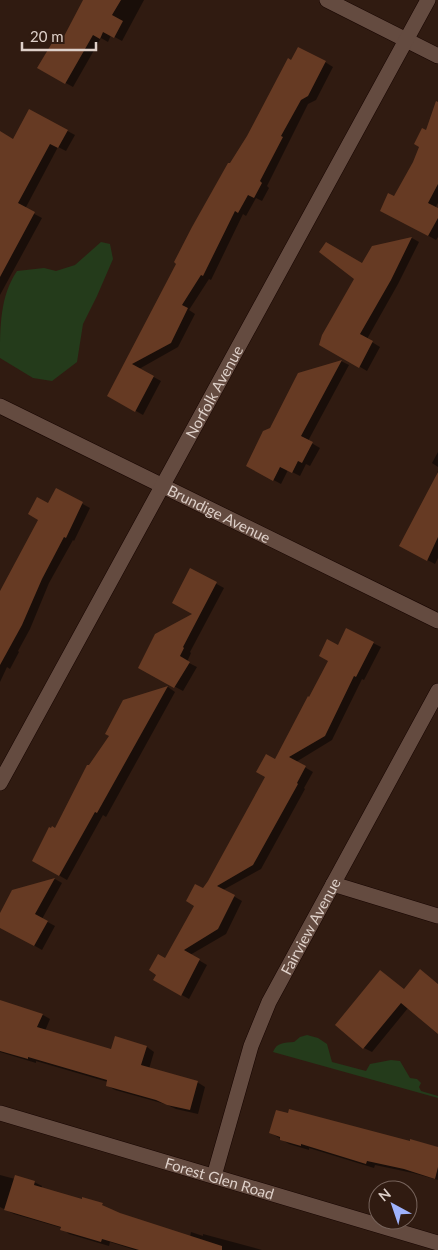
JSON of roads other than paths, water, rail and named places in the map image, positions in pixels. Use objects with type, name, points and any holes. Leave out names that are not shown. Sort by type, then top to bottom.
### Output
[{"type":"street","points":[[326,0],[438,56]]},
{"type":"street","name":"Norfolk Avenue","points":[[0,783],[428,0]]},
{"type":"street","name":"Brundige Avenue","points":[[0,406],[438,621]]},
{"type":"street","name":"Fairview Avenue","points":[[214,1176],[251,1046],[268,1002],[438,691]]},
{"type":"street","points":[[333,884],[438,916]]},
{"type":"street","name":"Forest Glen Road","points":[[0,1113],[438,1243]]}]
